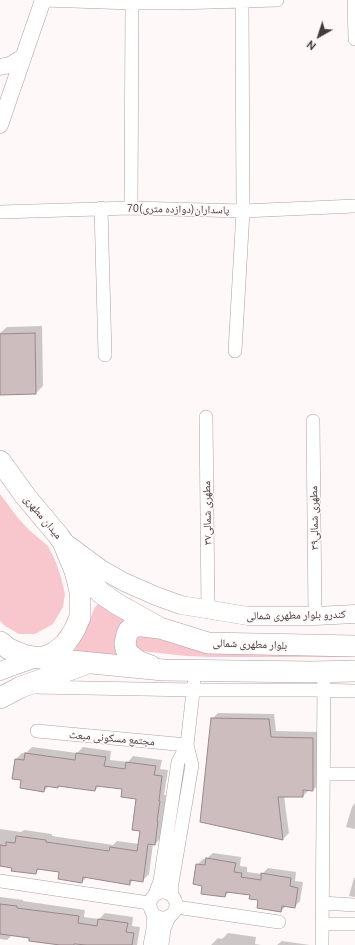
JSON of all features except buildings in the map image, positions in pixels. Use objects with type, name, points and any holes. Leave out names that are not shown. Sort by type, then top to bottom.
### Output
[{"type":"main road","name":"میدان مطهری","points":[[0,461],[26,497],[63,542],[75,571],[80,591],[80,617],[75,629],[65,644],[54,653],[41,658]]},
{"type":"main road","name":"کندرو بلوار مطهری شمالی","points":[[63,542],[101,569],[124,582],[181,605],[248,616],[315,616],[355,614]]},
{"type":"main road","name":"بلوار مطهری شمالی","points":[[63,542],[85,575],[101,593],[117,604],[160,628],[208,643],[355,646]]},
{"type":"main road","points":[[160,628],[136,626],[129,630],[124,643],[126,650],[138,661],[195,680],[324,681],[355,671]]},
{"type":"main road","points":[[0,642],[9,649],[26,656],[163,670]]},
{"type":"main road","points":[[0,671],[30,660],[41,658]]},
{"type":"main road","points":[[0,698],[21,687],[88,663]]},
{"type":"street","points":[[0,125],[43,0],[132,3],[277,0]]},
{"type":"street","points":[[354,0],[355,40]]},
{"type":"street","points":[[235,351],[243,211],[242,1]]},
{"type":"street","points":[[131,208],[132,3]]},
{"type":"street","points":[[0,67],[24,57]]},
{"type":"street","name":"70پاسداران(دوازده متری)","points":[[0,212],[101,208],[243,211],[355,206]]},
{"type":"street","points":[[101,208],[105,354]]},
{"type":"street","name":"مطهرى شمالى۳۷","points":[[206,417],[208,610]]},
{"type":"street","name":"مطهرى شمالى۳۹","points":[[313,421],[315,616]]},
{"type":"street","points":[[21,687],[195,680],[187,745],[178,762],[160,881],[152,904],[153,928],[150,945]]},
{"type":"street","points":[[322,945],[324,681],[355,691]]},
{"type":"street","name":"مجتمع مسکونی مبعث","points":[[37,731],[187,745]]},
{"type":"street","points":[[162,945],[164,929],[172,906],[172,883],[192,765],[187,745]]},
{"type":"street","points":[[324,774],[355,774]]},
{"type":"street","points":[[170,812],[184,814]]},
{"type":"street","points":[[0,881],[152,904]]},
{"type":"street","points":[[152,904],[162,891],[169,893],[172,906]]},
{"type":"street","points":[[322,903],[355,905]]},
{"type":"street","points":[[152,904],[157,917],[161,918],[172,906]]},
{"type":"street","points":[[172,906],[279,922]]},
{"type":"street","points":[[322,924],[355,924]]},
{"type":"shaded area","points":[[0,494],[29,530],[48,546],[61,577],[65,594],[63,607],[53,624],[35,634],[19,634],[5,626],[0,621]]},
{"type":"shaded area","points":[[98,604],[125,617],[118,631],[122,657],[74,652],[95,607]]},
{"type":"shaded area","points":[[133,636],[355,651],[355,657],[186,656],[142,651],[135,647]]}]
